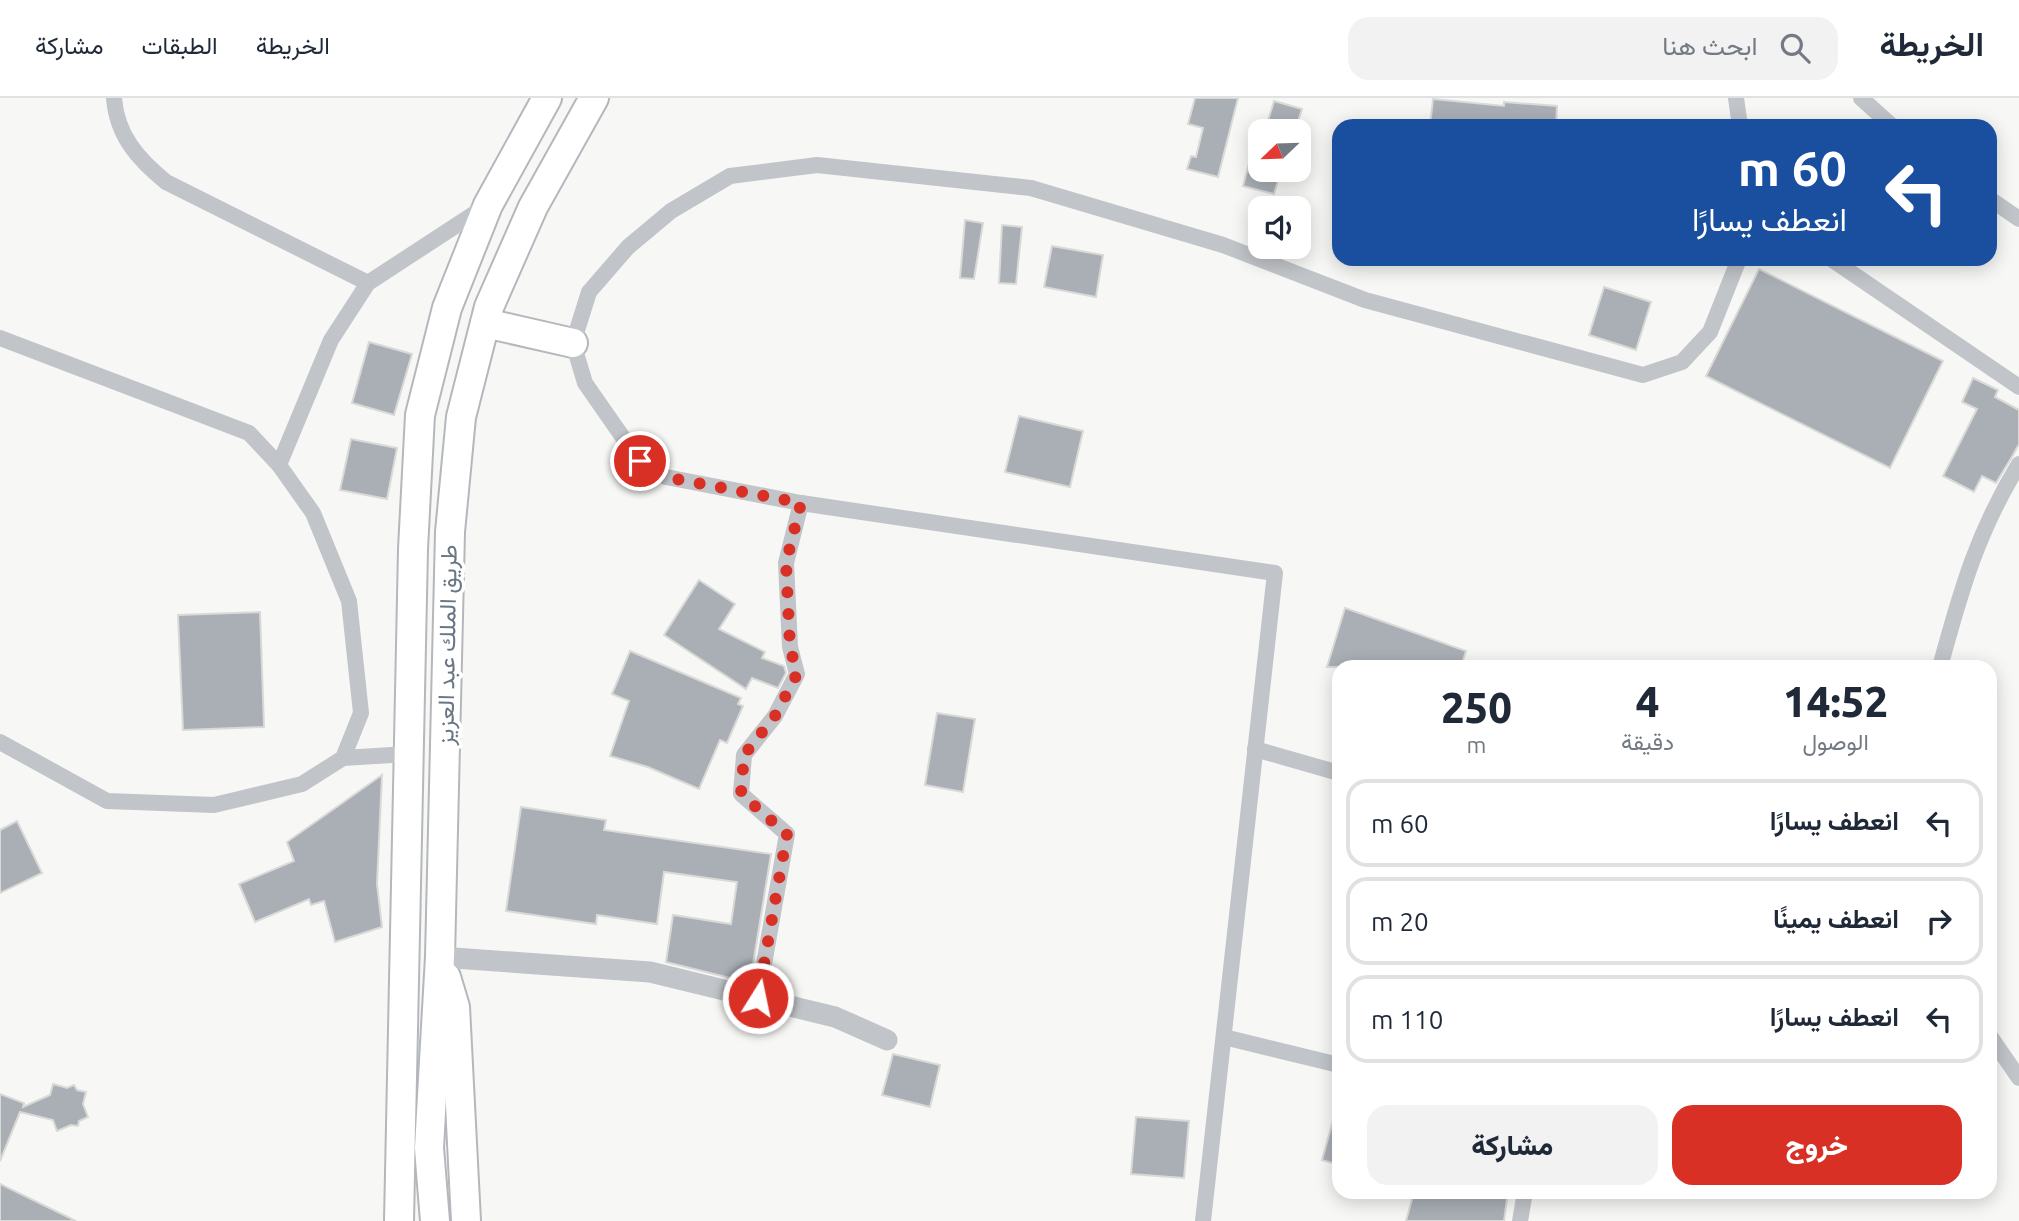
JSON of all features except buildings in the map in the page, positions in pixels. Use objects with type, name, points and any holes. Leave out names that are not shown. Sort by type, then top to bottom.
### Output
[{"type":"highway","name":"طريق الملك عبد العزيز","points":[[399,1221],[408,754],[420,415],[447,308],[488,205],[547,98]]},
{"type":"highway","name":"طريق الملك عبد العزيز","points":[[435,1221],[429,1148],[439,957],[450,532],[461,417],[485,323],[533,207],[594,98]]},
{"type":"highway","points":[[485,323],[573,344]]},
{"type":"highway","points":[[439,957],[455,1007],[466,1221]]},
{"type":"highway","points":[[382,1221],[402,994]]},
{"type":"street","points":[[114,98],[118,125],[124,138],[146,166],[166,182],[368,283]]},
{"type":"street","points":[[1736,98],[1739,119]]},
{"type":"street","points":[[1861,98],[1884,119]]},
{"type":"street","points":[[1203,1221],[1275,573],[801,503],[666,477],[640,461],[585,383],[573,344],[589,292],[628,247],[671,211],[730,176],[817,165],[1031,188],[1223,245],[1365,300],[1643,375],[1682,362],[1710,332],[1737,266]]},
{"type":"street","points":[[1997,204],[2019,219]]},
{"type":"street","points":[[279,465],[331,340],[368,283],[488,205]]},
{"type":"street","points":[[1841,266],[2019,387]]},
{"type":"street","points":[[0,338],[248,433],[279,465],[313,513],[349,601],[360,713],[343,758]]},
{"type":"street","points":[[1942,660],[1967,568],[1996,503],[2019,464]]},
{"type":"street","points":[[758,998],[787,834],[741,794],[744,755],[775,716],[797,674],[790,647],[786,563],[801,503]]},
{"type":"street","points":[[0,742],[107,801],[214,804],[302,784],[343,758],[408,754]]},
{"type":"street","points":[[1255,749],[1332,771]]},
{"type":"street","points":[[439,957],[650,972],[835,1017],[887,1040]]},
{"type":"street","points":[[1224,1037],[1332,1063]]},
{"type":"street","points":[[1997,1046],[2019,1078]]},
{"type":"street","points":[[1521,1221],[1524,1199]]},
{"type":"route","points":[[640,461],[666,477],[801,503],[786,563],[790,647],[797,674],[775,716],[744,755],[741,794],[787,834],[758,998]]}]
